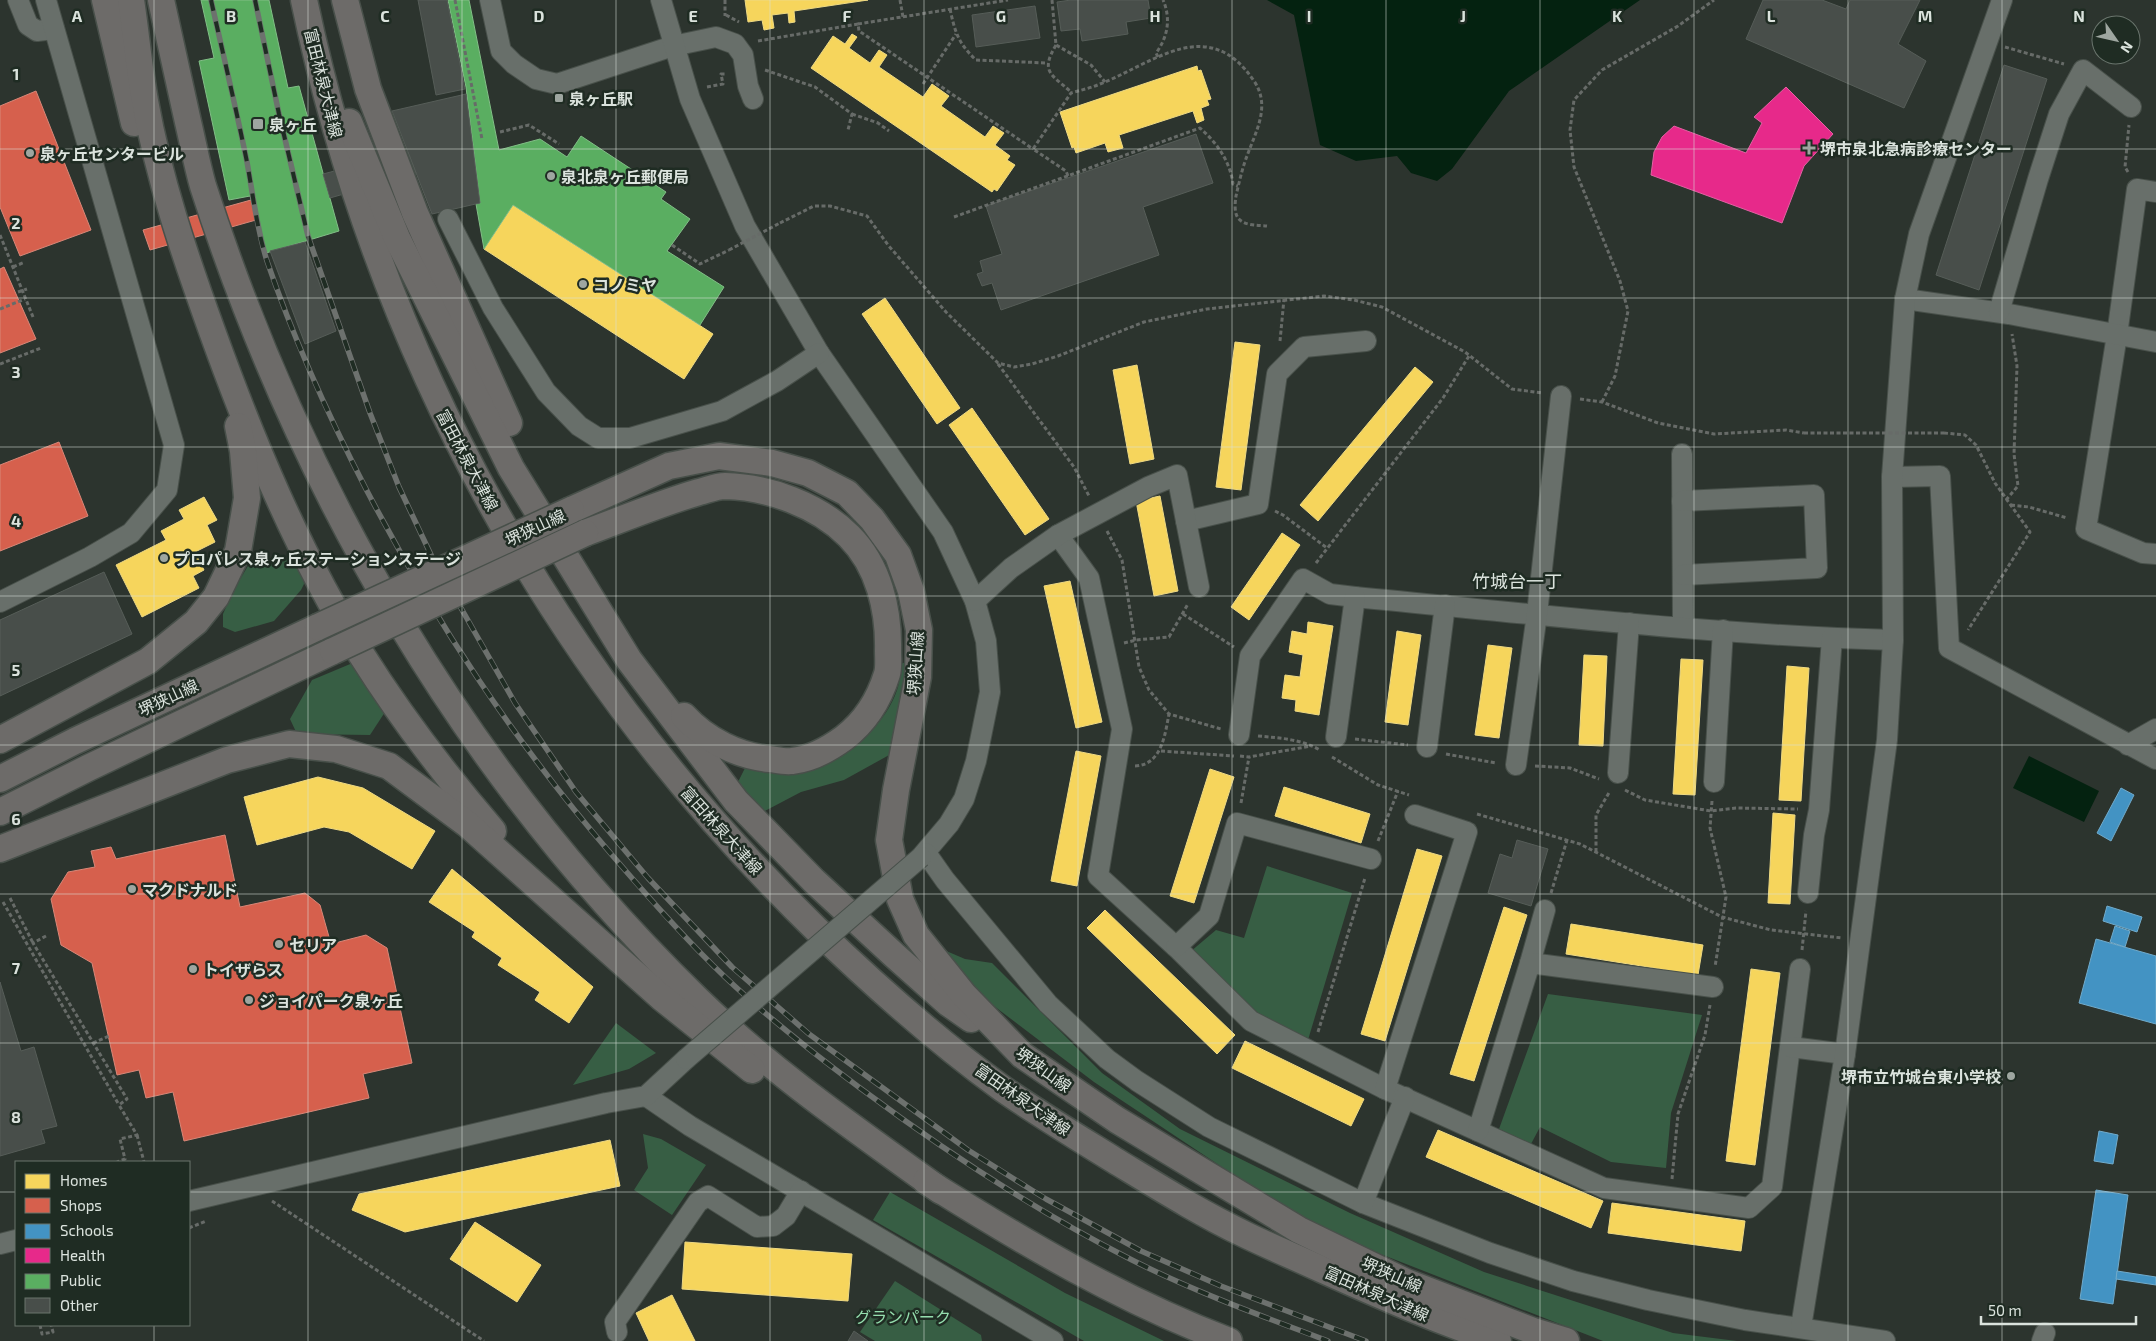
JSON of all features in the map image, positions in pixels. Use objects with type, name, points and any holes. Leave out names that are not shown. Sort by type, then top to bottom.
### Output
[{"type":"main road","points":[[105,0],[130,112],[240,407],[320,584],[361,654],[405,720],[455,786],[508,848],[605,947]]},
{"type":"main road","points":[[132,0],[145,101],[180,243]]},
{"type":"main road","points":[[161,0],[202,182],[266,360],[304,445],[340,516],[378,588],[423,663],[472,735],[537,822],[612,910],[699,1001],[779,1071],[941,1191]]},
{"type":"main road","name":"富田林泉大津線","points":[[304,0],[340,143],[375,253],[428,383],[460,448],[496,513],[585,657],[639,732],[707,815],[786,900],[859,971],[933,1034],[1010,1093],[1167,1192],[1244,1234],[1400,1304],[1498,1341]]},
{"type":"main road","points":[[345,0],[368,89],[415,213],[582,584]]},
{"type":"main road","points":[[311,31],[397,238],[447,342],[479,401],[510,468],[629,660],[736,801],[814,881],[948,1003],[1022,1055]]},
{"type":"main road","points":[[0,740],[148,661],[196,622],[216,597],[238,552],[247,498],[243,451],[218,348]]},
{"type":"main road","name":"堺狭山線","points":[[0,779],[75,741],[318,627],[669,466],[719,456],[772,462],[808,473],[847,493],[872,519],[898,555],[911,590],[919,630],[918,677],[896,790],[889,840],[900,900],[916,935],[964,995],[1022,1055],[1117,1120],[1299,1230],[1406,1282],[1533,1331],[1566,1341]]},
{"type":"main road","name":"堺狭山線","points":[[0,812],[88,768],[585,532],[678,498],[724,486],[766,492],[800,504],[823,516],[849,536],[869,562],[882,595],[888,631],[888,672],[876,701],[858,728],[827,750],[792,761],[755,758],[720,744],[691,724],[629,660]]},
{"type":"main road","points":[[0,849],[227,760],[289,744],[336,749],[389,766],[467,824],[662,998],[756,1074],[1021,1240],[1120,1294],[1228,1341]]},
{"type":"street","points":[[18,0],[28,25],[37,31],[54,29]]},
{"type":"street","points":[[0,602],[90,557],[131,533],[167,490],[174,445],[46,0]]},
{"type":"street","points":[[490,0],[501,51],[514,64],[536,79],[557,84],[673,46],[716,37],[735,44],[743,55],[748,86],[753,99]]},
{"type":"street","points":[[190,1202],[606,1103],[646,1096],[686,1059],[923,855],[949,824],[964,800],[976,761],[990,692],[986,641],[975,600],[943,532],[819,353],[745,226],[690,99],[661,0]]},
{"type":"street","points":[[1801,1328],[1845,1054],[1888,740],[1893,640],[1892,477],[1905,299],[1919,234],[2002,0]]},
{"type":"street","points":[[1999,312],[2059,114],[2084,70],[2131,107]]},
{"type":"street","points":[[2146,190],[2117,335],[2086,529],[2143,552],[2156,554]]},
{"type":"street","points":[[448,218],[493,308],[546,392],[579,426],[598,438],[630,438],[722,411],[777,381],[819,353]]},
{"type":"street","points":[[1905,299],[1999,312],[2156,342]]},
{"type":"street","points":[[1186,521],[1258,504],[1277,374],[1304,347],[1366,341]]},
{"type":"street","points":[[1516,765],[1537,614],[1561,396]]},
{"type":"street","points":[[1682,454],[1683,627]]},
{"type":"street","points":[[975,600],[1011,568],[1058,536],[1148,487],[1177,475],[1199,587]]},
{"type":"street","points":[[1892,477],[1940,476],[1949,648],[2156,759]]},
{"type":"street","points":[[1682,500],[1814,496],[1817,568],[1683,575]]},
{"type":"street","points":[[1058,536],[1089,578],[1122,729],[1098,876],[1176,947],[1251,1021],[1385,1089],[1604,1188],[1749,1208],[1772,1187],[1800,968]]},
{"type":"street","points":[[1239,735],[1250,656],[1303,579],[1330,594],[1355,597],[1629,623],[1832,638],[1893,640]]},
{"type":"street","points":[[1336,737],[1355,597]]},
{"type":"street","points":[[1427,747],[1446,605]]},
{"type":"street","points":[[1616,779],[1629,623]]},
{"type":"street","points":[[1714,782],[1722,630]]},
{"type":"street","points":[[1808,893],[1814,835],[1819,810],[1832,638]]},
{"type":"street","points":[[2128,745],[2156,729]]},
{"type":"street","points":[[1385,1089],[1467,832],[1415,815]]},
{"type":"street","points":[[1176,947],[1209,916],[1237,823],[1370,859]]},
{"type":"street","points":[[923,855],[1048,1004],[1107,1058],[1209,1127],[1363,1203],[1490,1253],[1573,1281],[1648,1300],[1745,1320],[1885,1341]]},
{"type":"street","points":[[1478,1131],[1545,910]]},
{"type":"street","points":[[1530,963],[1713,987]]},
{"type":"street","points":[[1791,1047],[1845,1054]]},
{"type":"street","points":[[646,1096],[690,1126],[1054,1341]]},
{"type":"street","points":[[1363,1203],[1405,1097]]},
{"type":"street","points":[[617,1332],[615,1322],[698,1202],[708,1196],[758,1226],[773,1226],[786,1216],[801,1191]]},
{"type":"street","points":[[0,1244],[15,1240]]},
{"type":"path","points":[[455,0],[482,139]]},
{"type":"path","points":[[900,0],[903,17]]},
{"type":"path","points":[[757,41],[1008,0]]},
{"type":"path","points":[[1052,0],[1056,44],[1047,63],[1049,71],[1071,92]]},
{"type":"path","points":[[1158,57],[1156,53],[1165,39],[1167,27],[1167,9],[1163,0]]},
{"type":"path","points":[[1602,402],[1615,376],[1628,311],[1620,281],[1574,167],[1570,130],[1574,100],[1602,70],[1678,26],[1714,0]]},
{"type":"path","points":[[950,9],[956,34],[965,50],[976,60],[1047,63]]},
{"type":"path","points":[[858,24],[859,31],[1066,171],[1068,176]]},
{"type":"path","points":[[924,84],[956,34]]},
{"type":"path","points":[[1988,41],[2084,70]]},
{"type":"path","points":[[1056,44],[1090,65],[1105,82]]},
{"type":"path","points":[[1033,149],[1071,92],[1105,82],[1176,48],[1194,46],[1213,48],[1242,66],[1260,92],[1262,110],[1258,129],[1247,155],[1238,186],[1235,207],[1239,219],[1250,224],[1267,226]]},
{"type":"path","points":[[762,69],[815,87],[852,114],[878,123],[889,130]]},
{"type":"path","points":[[706,87],[723,84],[721,74],[731,73]]},
{"type":"path","points":[[2131,107],[2124,167],[2146,190]]},
{"type":"path","points":[[848,130],[852,114]]},
{"type":"path","points":[[500,132],[529,124],[558,144]]},
{"type":"path","points":[[954,217],[1200,128],[1225,158],[1233,184],[1238,186]]},
{"type":"path","points":[[672,245],[700,264],[814,206],[830,206],[867,216],[888,245],[946,312],[998,363],[1074,467],[1122,560],[1136,640],[1169,637],[1199,587]]},
{"type":"path","points":[[0,235],[33,317]]},
{"type":"path","points":[[13,267],[25,262]]},
{"type":"path","points":[[18,292],[27,289]]},
{"type":"path","points":[[998,363],[1014,367],[1032,364],[1144,322],[1207,309],[1324,296],[1354,300],[1382,308],[1470,356],[1512,389],[1602,402],[1658,423],[1714,434],[1786,430],[1804,433],[1944,433],[1965,435],[1976,445],[1995,483],[2030,532],[1955,652]]},
{"type":"path","points":[[0,309],[25,299]]},
{"type":"path","points":[[1277,374],[1284,299]]},
{"type":"path","points":[[2006,500],[2018,486],[2014,454],[2017,366],[2013,342]]},
{"type":"path","points":[[0,364],[41,348]]},
{"type":"path","points":[[1303,579],[1443,398],[1470,356]]},
{"type":"path","points":[[1258,504],[1283,515],[1327,548]]},
{"type":"path","points":[[2011,505],[2029,507],[2060,517],[2088,519]]},
{"type":"path","points":[[1182,614],[1250,656]]},
{"type":"path","points":[[1116,767],[1142,766],[1160,751],[1170,714]]},
{"type":"path","points":[[1160,751],[1249,757],[1312,746],[1336,737],[1427,747],[1452,756],[1516,765],[1570,768],[1616,779],[1645,800],[1711,811],[1736,808],[1819,810]]},
{"type":"path","points":[[1237,823],[1249,757]]},
{"type":"path","points":[[1596,852],[1596,815],[1616,779]]},
{"type":"path","points":[[1312,1052],[1370,859],[1398,792]]},
{"type":"path","points":[[1545,910],[1567,840]]},
{"type":"path","points":[[1800,968],[1808,893]]},
{"type":"path","points":[[10,898],[33,943],[127,1099],[120,1104]]},
{"type":"path","points":[[3,902],[137,1135],[144,1161]]},
{"type":"path","points":[[33,943],[46,936]]},
{"type":"path","points":[[93,1043],[109,1036]]},
{"type":"path","points":[[120,1161],[125,1159],[120,1139],[137,1135]]},
{"type":"path","points":[[268,1184],[273,1203],[484,1341]]},
{"type":"path","points":[[190,1228],[206,1221]]},
{"type":"path","points":[[40,1326],[43,1341]]},
{"type":"path","points":[[42,1334],[53,1332],[51,1326]]},
{"type":"green space","points":[[288,560],[303,570],[304,584],[301,590],[274,621],[235,632],[223,627],[223,614],[234,589],[248,566],[254,562]]},
{"type":"green space","points":[[910,660],[891,754],[844,780],[801,792],[761,813],[738,782],[745,768],[790,773],[806,770],[823,765],[855,746],[881,720],[897,690],[901,664]]},
{"type":"green space","points":[[355,662],[385,712],[370,735],[297,734],[290,719],[312,680]]},
{"type":"green space","points":[[1267,866],[1352,893],[1308,1040],[1254,1016],[1190,952],[1216,930],[1244,938]]},
{"type":"green space","points":[[944,950],[965,959],[992,963],[1102,1073],[1180,1129],[1350,1213],[1484,1272],[1673,1333],[1737,1341],[1603,1341],[1337,1237],[1237,1177],[1094,1082],[990,1003],[951,967]]},
{"type":"green space","points":[[1548,994],[1702,1015],[1671,1113],[1666,1168],[1611,1162],[1540,1127],[1531,1144],[1499,1129]]},
{"type":"green space","points":[[616,1023],[656,1053],[629,1069],[573,1085]]},
{"type":"green space","points":[[643,1134],[661,1139],[706,1165],[672,1215],[634,1190],[648,1168]]},
{"type":"green space","points":[[890,1192],[1065,1293],[1164,1341],[1084,1341],[873,1220]]},
{"type":"green space","name":"グランパーク","points":[[895,1281],[981,1335],[982,1341],[875,1341],[860,1332]]},
{"type":"shaded area","points":[[1267,0],[1640,0],[1509,91],[1452,169],[1437,181],[1411,173],[1397,156],[1356,161],[1320,145],[1294,15]]},
{"type":"shaded area","points":[[2029,756],[2099,791],[2084,822],[2013,788]]},
{"type":"building: Homes","points":[[745,0],[868,0],[794,11],[795,22],[789,23],[788,13],[772,15],[774,28],[764,30],[762,20],[748,22]]},
{"type":"building: Homes","points":[[852,34],[857,37],[849,48],[870,63],[879,50],[887,55],[879,67],[923,97],[932,84],[949,96],[941,106],[985,137],[993,126],[1004,133],[995,145],[1010,156],[1007,160],[1015,165],[997,191],[994,189],[992,192],[811,68],[833,36],[845,44]]},
{"type":"building: Homes","points":[[1197,66],[1198,71],[1201,70],[1211,99],[1207,100],[1209,105],[1201,108],[1204,120],[1197,123],[1193,111],[1119,135],[1123,148],[1108,152],[1105,143],[1076,153],[1074,147],[1072,148],[1060,112]]},
{"type":"building: Homes","points":[[513,205],[713,334],[684,379],[484,249]]},
{"type":"building: Homes","points":[[885,298],[960,408],[937,424],[862,314]]},
{"type":"building: Homes","points":[[1235,342],[1260,345],[1241,490],[1216,487]]},
{"type":"building: Homes","points":[[1137,365],[1154,459],[1130,464],[1113,370]]},
{"type":"building: Homes","points":[[1415,367],[1433,382],[1318,521],[1300,505]]},
{"type":"building: Homes","points":[[972,408],[1049,519],[1025,535],[949,425]]},
{"type":"building: Homes","points":[[1160,496],[1178,591],[1154,596],[1136,501]]},
{"type":"building: Homes","name":"プロパレス泉ヶ丘ステーションステージ","points":[[204,497],[217,520],[207,525],[215,542],[195,552],[204,570],[193,576],[199,588],[142,617],[116,565],[166,540],[161,531],[184,519],[179,510]]},
{"type":"building: Homes","points":[[1282,533],[1300,545],[1249,620],[1231,607]]},
{"type":"building: Homes","points":[[1070,581],[1102,722],[1076,728],[1044,586]]},
{"type":"building: Homes","points":[[1308,622],[1333,626],[1319,715],[1295,711],[1296,700],[1282,698],[1285,675],[1300,677],[1303,655],[1289,652],[1292,631],[1307,634]]},
{"type":"building: Homes","points":[[1397,631],[1421,635],[1408,725],[1385,722]]},
{"type":"building: Homes","points":[[1488,645],[1512,648],[1499,738],[1475,735]]},
{"type":"building: Homes","points":[[1584,655],[1607,656],[1603,746],[1579,745]]},
{"type":"building: Homes","points":[[1681,659],[1703,660],[1695,795],[1673,794]]},
{"type":"building: Homes","points":[[1787,666],[1809,668],[1801,801],[1779,800]]},
{"type":"building: Homes","points":[[1076,751],[1101,756],[1077,886],[1051,881]]},
{"type":"building: Homes","points":[[1210,769],[1234,777],[1194,903],[1170,896]]},
{"type":"building: Homes","points":[[318,777],[363,788],[435,831],[412,869],[349,832],[324,827],[257,845],[244,797]]},
{"type":"building: Homes","points":[[1284,787],[1370,814],[1361,843],[1275,816]]},
{"type":"building: Homes","points":[[1773,813],[1795,815],[1790,904],[1768,903]]},
{"type":"building: Homes","points":[[1417,849],[1442,856],[1385,1041],[1361,1034]]},
{"type":"building: Homes","points":[[452,869],[593,987],[569,1023],[535,1000],[540,992],[498,965],[502,958],[472,937],[475,932],[429,902]]},
{"type":"building: Homes","points":[[1504,907],[1527,915],[1474,1081],[1450,1074]]},
{"type":"building: Homes","points":[[1105,910],[1235,1035],[1217,1054],[1087,928]]},
{"type":"building: Homes","points":[[1571,924],[1703,945],[1698,975],[1566,954]]},
{"type":"building: Homes","points":[[1751,969],[1780,973],[1755,1165],[1726,1161]]},
{"type":"building: Homes","points":[[1245,1041],[1364,1099],[1351,1126],[1232,1068]]},
{"type":"building: Homes","points":[[1438,1130],[1603,1201],[1591,1228],[1426,1157]]},
{"type":"building: Homes","points":[[610,1140],[620,1186],[405,1232],[352,1210],[359,1194]]},
{"type":"building: Homes","points":[[1612,1203],[1745,1221],[1741,1251],[1608,1233]]},
{"type":"building: Homes","points":[[475,1222],[541,1265],[517,1302],[450,1259]]},
{"type":"building: Homes","points":[[685,1242],[852,1254],[848,1301],[682,1289]]},
{"type":"building: Homes","points":[[672,1295],[695,1341],[649,1341],[636,1313]]},
{"type":"building: Shops","name":"泉ヶ丘センタービル","points":[[36,91],[91,230],[20,256],[0,207],[0,106]]},
{"type":"building: Shops","points":[[251,200],[256,220],[150,250],[143,230]]},
{"type":"building: Shops","points":[[4,267],[36,339],[0,353],[0,269]]},
{"type":"building: Shops","points":[[59,442],[88,516],[0,551],[0,465]]},
{"type":"building: Shops","name":"ジョイパーク泉ヶ丘","points":[[225,835],[240,907],[305,893],[320,905],[331,944],[366,935],[387,948],[412,1063],[363,1074],[369,1098],[184,1141],[173,1092],[146,1098],[139,1070],[117,1075],[92,963],[61,945],[51,899],[68,872],[95,867],[91,851],[111,847],[116,859]]},
{"type":"building: Schools","points":[[2121,788],[2134,795],[2111,841],[2097,833]]},
{"type":"building: Schools","points":[[2107,906],[2142,917],[2137,932],[2103,921]]},
{"type":"building: Schools","points":[[2115,926],[2130,931],[2125,947],[2110,942]]},
{"type":"building: Schools","points":[[2096,939],[2156,956],[2156,1024],[2079,1003]]},
{"type":"building: Schools","points":[[2099,1131],[2118,1135],[2113,1164],[2094,1161]]},
{"type":"building: Schools","points":[[2096,1190],[2128,1195],[2113,1304],[2080,1299]]},
{"type":"building: Schools","points":[[2117,1271],[2156,1277],[2156,1285],[2116,1279]]},
{"type":"building: Health","points":[[1786,87],[1833,134],[1804,166],[1782,223],[1651,175],[1654,152],[1662,137],[1674,126],[1746,153],[1762,123],[1754,117]]},
{"type":"building: Public","points":[[201,0],[269,0],[288,88],[299,86],[339,231],[266,253],[250,196],[229,200],[199,61],[214,58]]},
{"type":"building: Public","points":[[448,0],[469,0],[499,150],[540,139],[567,157],[581,136],[666,192],[661,199],[690,219],[667,251],[724,287],[700,325],[513,205],[484,249],[476,204],[480,203],[466,87]]},
{"type":"building: Other","points":[[418,0],[447,0],[465,89],[436,95]]},
{"type":"building: Other","points":[[1071,0],[1148,0],[1151,18],[1126,22],[1128,34],[1082,41],[1080,29],[1061,31],[1057,2]]},
{"type":"building: Other","points":[[1763,0],[1822,0],[1846,9],[1850,0],[1920,0],[1898,44],[1926,61],[1904,108],[1746,39]]},
{"type":"building: Other","points":[[1035,6],[1040,38],[976,47],[972,15]]},
{"type":"building: Other","points":[[2004,65],[2047,79],[1979,290],[1936,275]]},
{"type":"building: Other","points":[[466,94],[480,203],[432,214],[392,111]]},
{"type":"building: Other","points":[[1196,134],[1213,183],[1143,207],[1159,255],[1001,310],[992,283],[982,286],[977,274],[983,272],[980,261],[1002,254],[986,206]]},
{"type":"building: Other","points":[[408,152],[416,173],[330,198],[323,174]]},
{"type":"building: Other","points":[[305,242],[336,331],[305,344],[270,251]]},
{"type":"building: Other","points":[[104,572],[132,634],[0,696],[0,620]]},
{"type":"building: Other","points":[[1517,840],[1548,849],[1531,906],[1488,893],[1500,854],[1512,858]]},
{"type":"building: Other","points":[[0,982],[21,1051],[34,1047],[57,1126],[41,1130],[45,1143],[0,1156]]},
{"type":"building: Other","points":[[854,1331],[868,1341],[848,1341]]},
{"type":"railway","points":[[211,0],[267,261],[300,348],[325,405],[366,489],[420,587],[478,679],[542,769],[576,812],[667,918],[741,992],[825,1062],[925,1135],[1026,1201],[1132,1260],[1204,1293],[1328,1341]]},
{"type":"railway","points":[[255,0],[279,114],[308,236],[370,413],[399,487],[432,557],[515,703],[576,792],[648,878],[732,967],[809,1034],[968,1150],[1046,1199],[1141,1251],[1221,1286],[1366,1341]]},
{"type":"place","name":"泉ヶ丘駅","points":[[559,98]]},
{"type":"place","name":"泉ヶ丘","points":[[258,124]]},
{"type":"place","name":"堺市泉北急病診療センター","points":[[1809,148]]},
{"type":"place","name":"泉ヶ丘センタービル","points":[[30,153]]},
{"type":"place","name":"泉北泉ヶ丘郵便局","points":[[551,176]]},
{"type":"place","name":"コノミヤ","points":[[583,284]]},
{"type":"place","name":"プロパレス泉ヶ丘ステーションステージ","points":[[164,558]]},
{"type":"place","name":"マクドナルド","points":[[132,889]]},
{"type":"place","name":"セリア","points":[[279,944]]},
{"type":"place","name":"トイザらス","points":[[193,969]]},
{"type":"place","name":"ジョイパーク泉ヶ丘","points":[[249,1000]]},
{"type":"place","name":"堺市立竹城台東小学校","points":[[2011,1076]]},
{"type":"district","name":"竹城台一丁","points":[[1517,581]]}]
